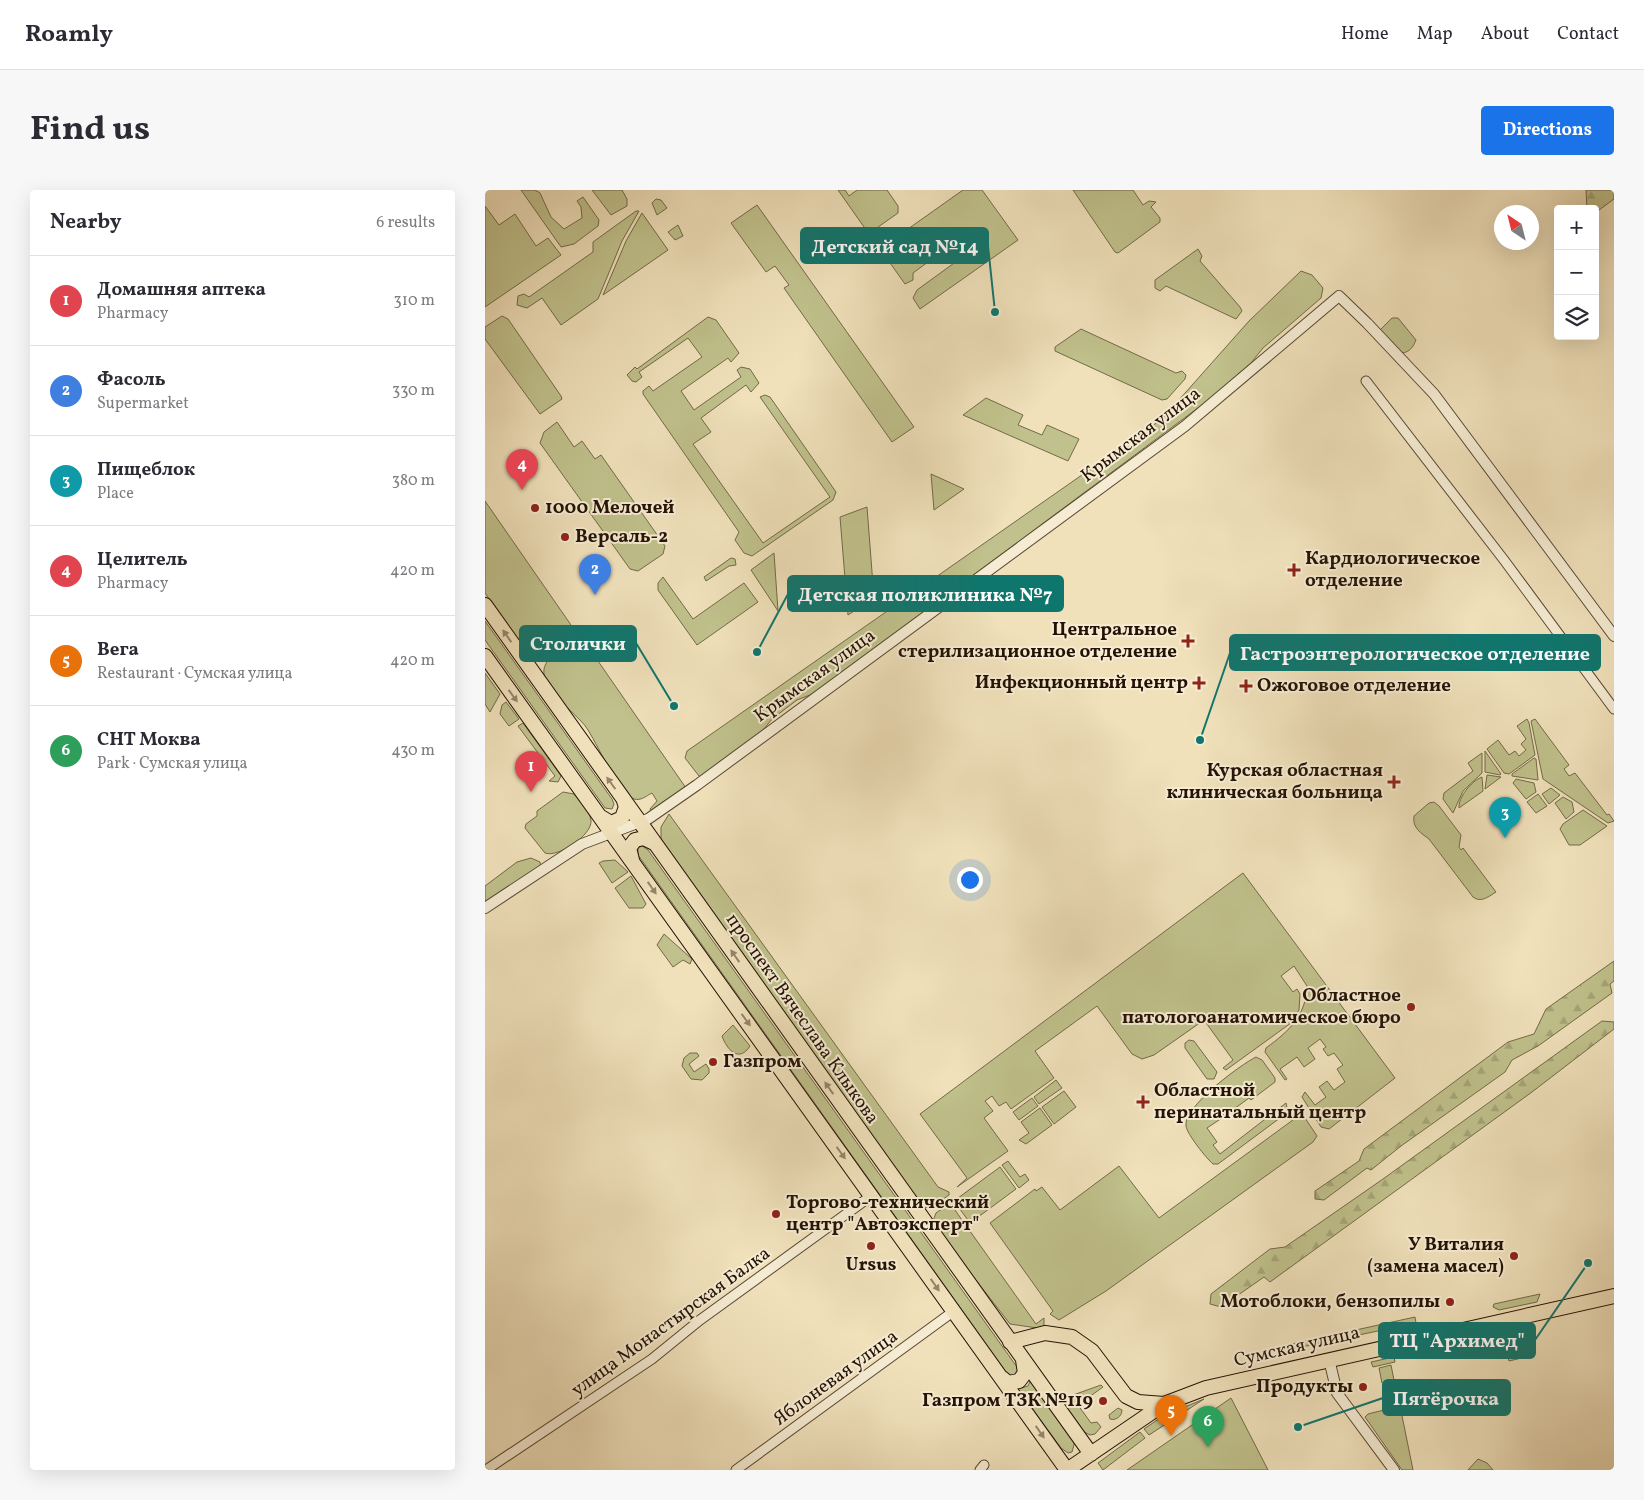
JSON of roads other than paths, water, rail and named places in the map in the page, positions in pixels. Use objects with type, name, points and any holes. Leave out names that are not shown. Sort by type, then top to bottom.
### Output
[{"type":"main road","name":"проспект Вячеслава Клыкова","points":[[485,605],[1091,1454]]},
{"type":"main road","points":[[485,656],[1067,1470]]},
{"type":"main road","points":[[601,817],[605,821],[617,822],[625,813],[624,801]]},
{"type":"main road","points":[[632,860],[629,848],[635,840],[644,838],[654,843]]},
{"type":"main road","name":"Сумская улица","points":[[1067,1470],[1164,1404],[1206,1388],[1614,1296]]},
{"type":"main road","points":[[1010,1342],[1045,1333],[1072,1337],[1092,1351],[1126,1396],[1138,1402],[1164,1404]]},
{"type":"main road","points":[[1001,1378],[1008,1383],[1019,1381],[1025,1373],[1023,1360]]},
{"type":"street","name":"Крымская улица","points":[[485,908],[582,844],[640,823],[697,785],[1020,545],[1138,461],[1221,396],[1339,296],[1434,394],[1614,636]]},
{"type":"street","points":[[1366,381],[1614,709]]},
{"type":"street","name":"улица Монастырская Балка","points":[[486,1470],[652,1359],[700,1320],[871,1196]]},
{"type":"street","name":"Яблоневая улица","points":[[736,1470],[954,1311]]},
{"type":"street","points":[[1329,1359],[1337,1393],[1394,1470]]},
{"type":"place","name":"Детский сад №14","points":[[995,312]]},
{"type":"place","name":"Целитель","points":[[522,490]]},
{"type":"place","name":"1000 Мелочей","points":[[535,508]]},
{"type":"place","name":"Версаль-2","points":[[565,537]]},
{"type":"place","name":"Кардиологическое отделение","points":[[1294,570]]},
{"type":"place","name":"Фасоль","points":[[595,595]]},
{"type":"place","name":"Центральное стерилизационное отделение","points":[[1188,641]]},
{"type":"place","name":"Детская поликлиника №7","points":[[757,652]]},
{"type":"place","name":"Инфекционный центр","points":[[1199,683]]},
{"type":"place","name":"Ожоговое отделение","points":[[1246,686]]},
{"type":"place","name":"Столички","points":[[674,706]]},
{"type":"place","name":"Гастроэнтерологическое отделение","points":[[1200,740]]},
{"type":"place","name":"Курская областная клиническая больница","points":[[1394,782]]},
{"type":"place","name":"Домашняя аптека","points":[[531,792]]},
{"type":"place","name":"Пищеблок","points":[[1505,838]]},
{"type":"place","name":"Областное патологоанатомическое бюро","points":[[1411,1007]]},
{"type":"place","name":"Газпром","points":[[713,1062]]},
{"type":"place","name":"Областной перинатальный центр","points":[[1143,1102]]},
{"type":"place","name":"Торгово-технический центр \"Автоэксперт\"","points":[[776,1214]]},
{"type":"place","name":"Ursus","points":[[871,1246]]},
{"type":"place","name":"У Виталия (замена масел)","points":[[1514,1256]]},
{"type":"place","name":"ТЦ \"Архимед\"","points":[[1588,1263]]},
{"type":"place","name":"Мотоблоки, бензопилы","points":[[1450,1302]]},
{"type":"place","name":"Продукты","points":[[1363,1387]]},
{"type":"place","name":"Газпром ТЗК №119","points":[[1103,1401]]},
{"type":"place","name":"Пятёрочка","points":[[1298,1427]]},
{"type":"place","name":"Вега","points":[[1171,1436]]},
{"type":"place","name":"СНТ Моква","points":[[1208,1447]]}]
